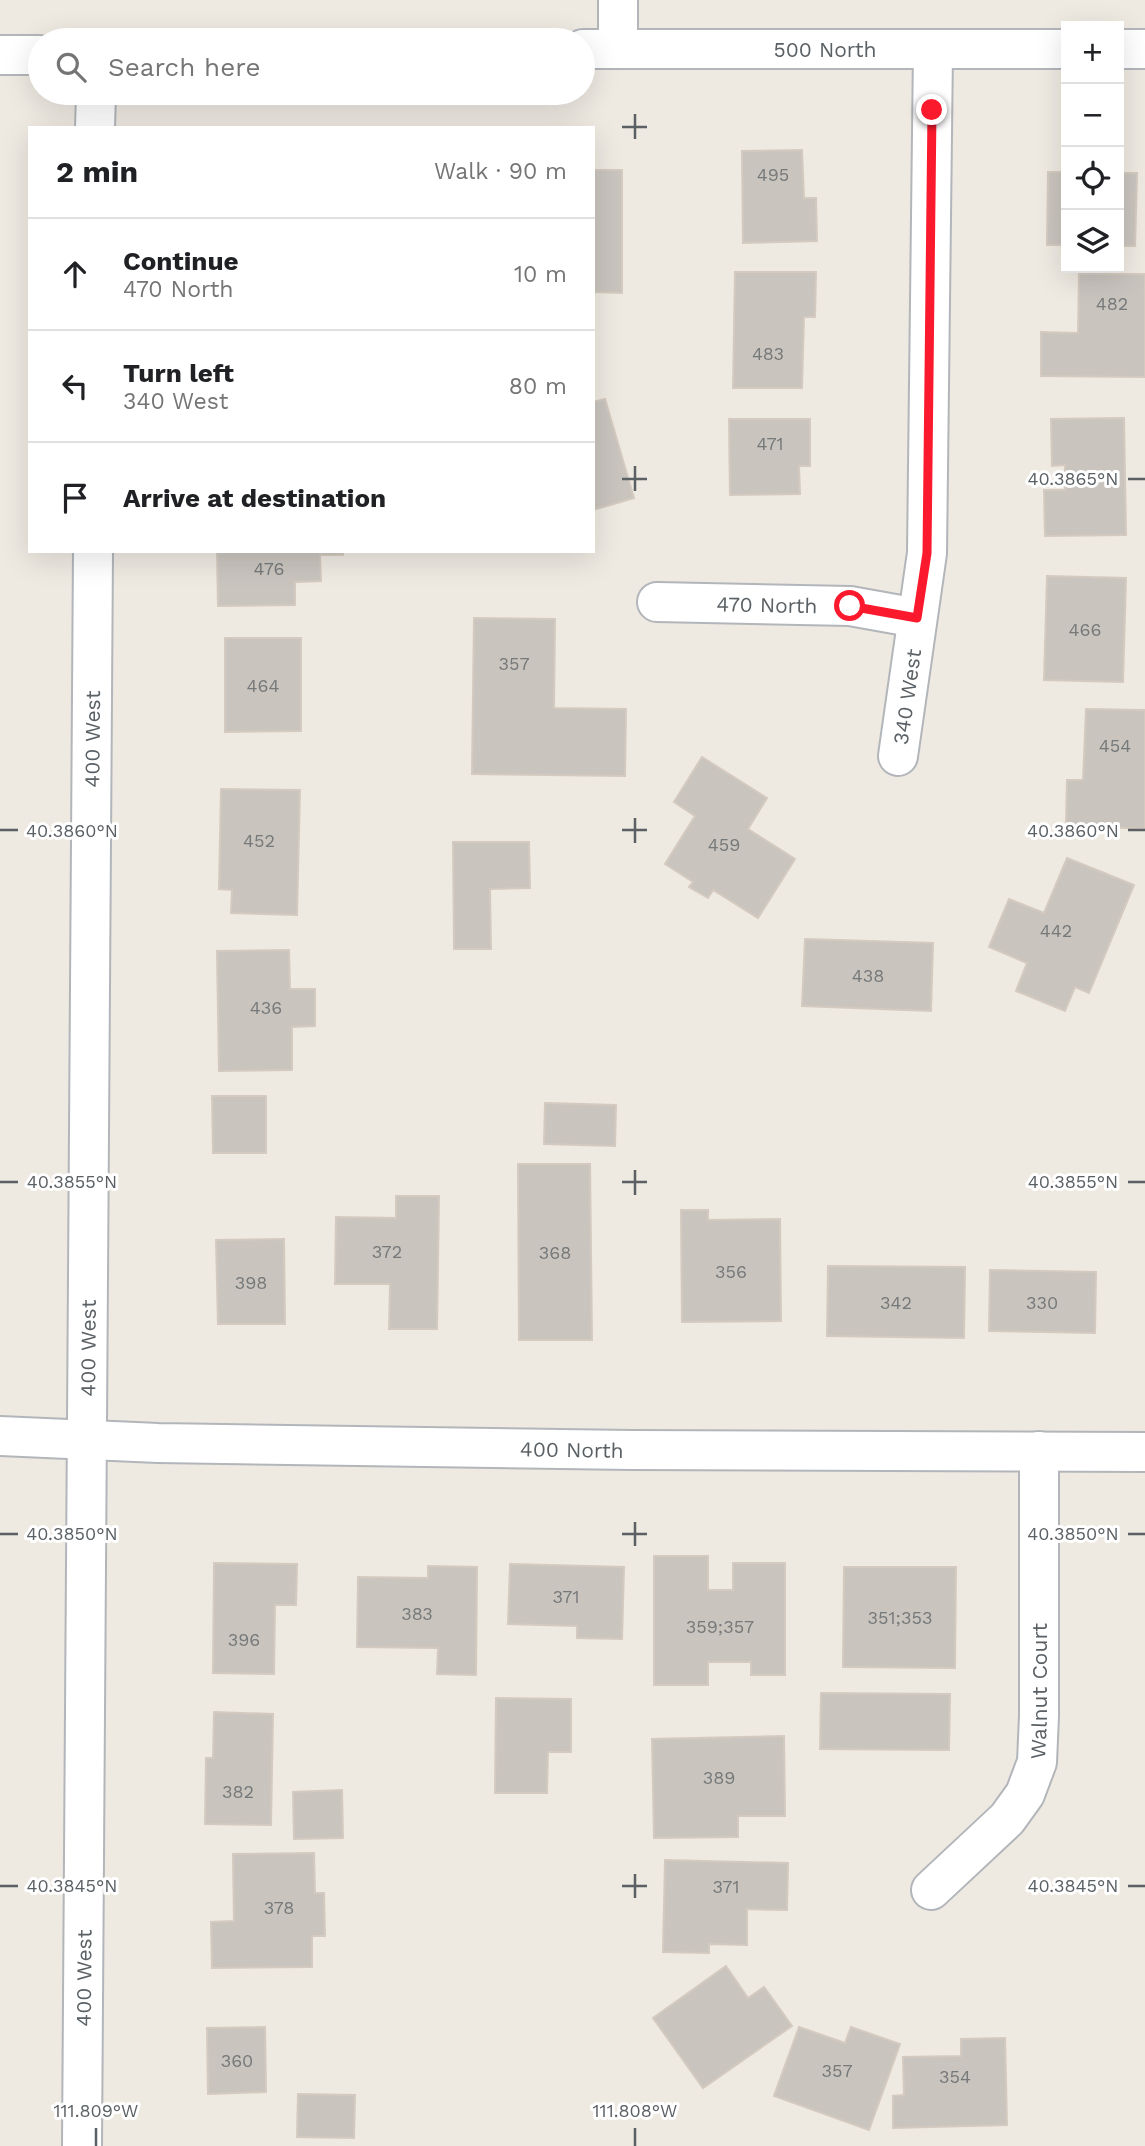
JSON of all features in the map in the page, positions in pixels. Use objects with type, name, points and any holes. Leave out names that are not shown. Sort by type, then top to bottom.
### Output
[{"type":"street","points":[[601,49],[618,0]]},
{"type":"street","name":"500 North","points":[[601,49],[1061,49]]},
{"type":"street","points":[[1124,49],[1145,49]]},
{"type":"street","name":"340 West","points":[[898,756],[927,553],[933,50]]},
{"type":"street","points":[[0,55],[28,55]]},
{"type":"street","points":[[95,126],[96,105]]},
{"type":"street","name":"400 West","points":[[82,2146],[93,553]]},
{"type":"street","name":"470 North","points":[[657,602],[850,606],[917,618]]},
{"type":"street","name":"400 North","points":[[0,1436],[87,1441],[631,1450],[1145,1452]]},
{"type":"street","name":"Walnut Court","points":[[931,1890],[1007,1819],[1025,1794],[1037,1762],[1039,1451]]},
{"type":"building","points":[[802,150],[804,198],[816,198],[817,241],[743,243],[742,151]]},
{"type":"building","points":[[595,170],[622,170],[622,293],[595,292]]},
{"type":"building","points":[[1048,172],[1061,172],[1061,245],[1047,245]]},
{"type":"building","points":[[1124,173],[1137,173],[1135,246],[1124,246]]},
{"type":"building","points":[[735,272],[816,272],[815,317],[804,317],[802,388],[733,388]]},
{"type":"building","points":[[1079,274],[1145,274],[1145,377],[1041,376],[1041,332],[1078,333]]},
{"type":"building","points":[[605,399],[634,498],[595,509],[595,402]]},
{"type":"building","points":[[1124,418],[1126,535],[1045,536],[1044,490],[1065,490],[1065,465],[1052,466],[1051,419]]},
{"type":"building","points":[[729,419],[810,419],[810,466],[799,466],[800,494],[730,495]]},
{"type":"building","points":[[217,553],[343,553],[320,555],[321,581],[295,582],[295,605],[218,606]]},
{"type":"building","points":[[1047,576],[1126,578],[1123,682],[1044,680]]},
{"type":"building","points":[[474,618],[555,619],[554,708],[626,709],[625,776],[472,774]]},
{"type":"building","points":[[225,638],[301,638],[301,731],[225,732]]},
{"type":"building","points":[[1086,709],[1145,710],[1145,829],[1066,825],[1067,780],[1083,780]]},
{"type":"building","points":[[702,757],[767,798],[748,829],[795,859],[758,918],[713,890],[708,898],[689,887],[693,882],[665,864],[695,816],[674,802]]},
{"type":"building","points":[[221,789],[300,790],[297,915],[231,913],[232,890],[219,889]]},
{"type":"building","points":[[453,842],[529,842],[530,888],[490,889],[491,949],[454,949]]},
{"type":"building","points":[[1067,858],[1134,885],[1089,993],[1075,987],[1065,1011],[1016,991],[1027,963],[989,947],[1009,899],[1044,913]]},
{"type":"building","points":[[805,939],[933,943],[931,1011],[802,1006]]},
{"type":"building","points":[[289,950],[290,989],[315,989],[315,1026],[292,1027],[292,1070],[219,1071],[217,951]]},
{"type":"building","points":[[212,1096],[266,1096],[266,1153],[213,1153]]},
{"type":"building","points":[[545,1103],[616,1105],[615,1146],[544,1144]]},
{"type":"building","points":[[518,1164],[590,1164],[592,1340],[519,1340]]},
{"type":"building","points":[[396,1196],[439,1196],[437,1329],[389,1329],[390,1284],[335,1284],[336,1217],[396,1218]]},
{"type":"building","points":[[681,1210],[708,1210],[708,1220],[780,1219],[781,1321],[682,1322]]},
{"type":"building","points":[[284,1239],[285,1324],[218,1324],[216,1240]]},
{"type":"building","points":[[828,1266],[965,1267],[964,1338],[827,1336]]},
{"type":"building","points":[[990,1270],[1096,1272],[1095,1333],[989,1331]]},
{"type":"building","points":[[654,1556],[708,1556],[708,1590],[733,1590],[733,1563],[785,1563],[785,1675],[751,1675],[751,1662],[708,1662],[708,1685],[654,1685]]},
{"type":"building","points":[[214,1563],[297,1564],[296,1605],[275,1605],[274,1674],[213,1673]]},
{"type":"building","points":[[510,1564],[624,1567],[622,1639],[577,1638],[577,1626],[508,1624]]},
{"type":"building","points":[[428,1566],[477,1567],[476,1675],[437,1674],[438,1648],[357,1647],[358,1577],[428,1578]]},
{"type":"building","points":[[844,1567],[956,1567],[955,1668],[843,1667]]},
{"type":"building","points":[[821,1693],[950,1694],[949,1750],[820,1749]]},
{"type":"building","points":[[496,1698],[571,1699],[571,1752],[548,1752],[547,1793],[495,1793]]},
{"type":"building","points":[[214,1712],[273,1714],[271,1825],[205,1824],[206,1758],[213,1758]]},
{"type":"building","points":[[784,1736],[785,1816],[738,1816],[738,1837],[654,1838],[652,1739]]},
{"type":"building","points":[[342,1790],[343,1838],[294,1839],[293,1792]]},
{"type":"building","points":[[314,1853],[315,1893],[324,1893],[325,1936],[312,1936],[312,1967],[212,1968],[211,1922],[234,1921],[233,1854]]},
{"type":"building","points":[[665,1860],[788,1863],[787,1910],[747,1909],[747,1945],[709,1944],[709,1953],[663,1952]]},
{"type":"building","points":[[726,1966],[748,1998],[764,1987],[792,2026],[703,2088],[653,2018]]},
{"type":"building","points":[[265,2027],[266,2092],[208,2094],[207,2028]]},
{"type":"building","points":[[799,2027],[845,2043],[851,2027],[900,2044],[869,2130],[774,2096]]},
{"type":"building","points":[[1005,2038],[1007,2125],[893,2128],[893,2096],[904,2095],[903,2057],[961,2056],[961,2039]]},
{"type":"building","points":[[298,2094],[355,2095],[354,2138],[297,2137]]},
{"type":"route","points":[[850,606],[917,618],[927,553],[932,110]]}]
